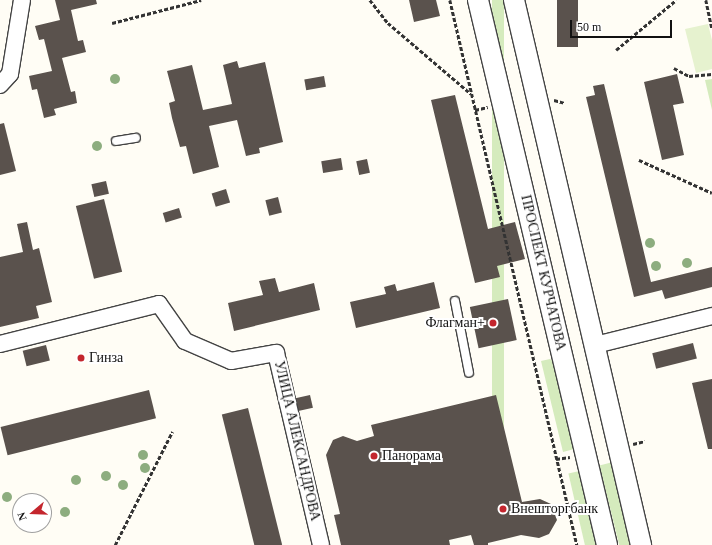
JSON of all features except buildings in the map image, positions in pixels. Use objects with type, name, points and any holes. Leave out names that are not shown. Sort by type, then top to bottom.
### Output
[{"type":"street","points":[[0,85],[10,74],[22,0]]},
{"type":"street","name":"ПРОСПЕКТ КУРЧАТОВА","points":[[478,0],[607,545]]},
{"type":"street","points":[[514,0],[641,545]]},
{"type":"street","name":"УЛИЦА АЛЕКСАНДРОВА","points":[[0,344],[159,304],[185,341],[231,361],[276,353],[321,545]]},
{"type":"street","points":[[594,345],[712,316]]},
{"type":"lane","points":[[116,141],[136,138]]},
{"type":"lane","points":[[455,301],[469,373]]},
{"type":"path","points":[[112,23],[201,0]]},
{"type":"path","points":[[370,0],[388,23],[471,95]]},
{"type":"path","points":[[450,0],[577,545]]},
{"type":"path","points":[[616,50],[676,0]]},
{"type":"path","points":[[706,0],[712,28]]},
{"type":"path","points":[[674,68],[689,76],[712,74]]},
{"type":"path","points":[[639,160],[712,193]]},
{"type":"path","points":[[115,545],[172,432]]},
{"type":"green space","points":[[492,0],[504,0],[504,456],[492,456]]},
{"type":"green space","points":[[708,24],[712,40],[712,69],[696,73],[685,29]]},
{"type":"green space","points":[[712,79],[712,110],[705,80]]},
{"type":"green space","points":[[550,359],[558,365],[578,448],[563,452],[541,361]]},
{"type":"green space","points":[[613,462],[634,544],[619,545],[599,465]]},
{"type":"green space","points":[[584,470],[601,545],[585,545],[568,474]]},
{"type":"place","name":"Флагман+","points":[[493,323]]},
{"type":"place","name":"Гинза","points":[[81,358]]},
{"type":"place","name":"Панорама","points":[[374,456]]},
{"type":"place","name":"Внешторгбанк","points":[[503,509]]}]
